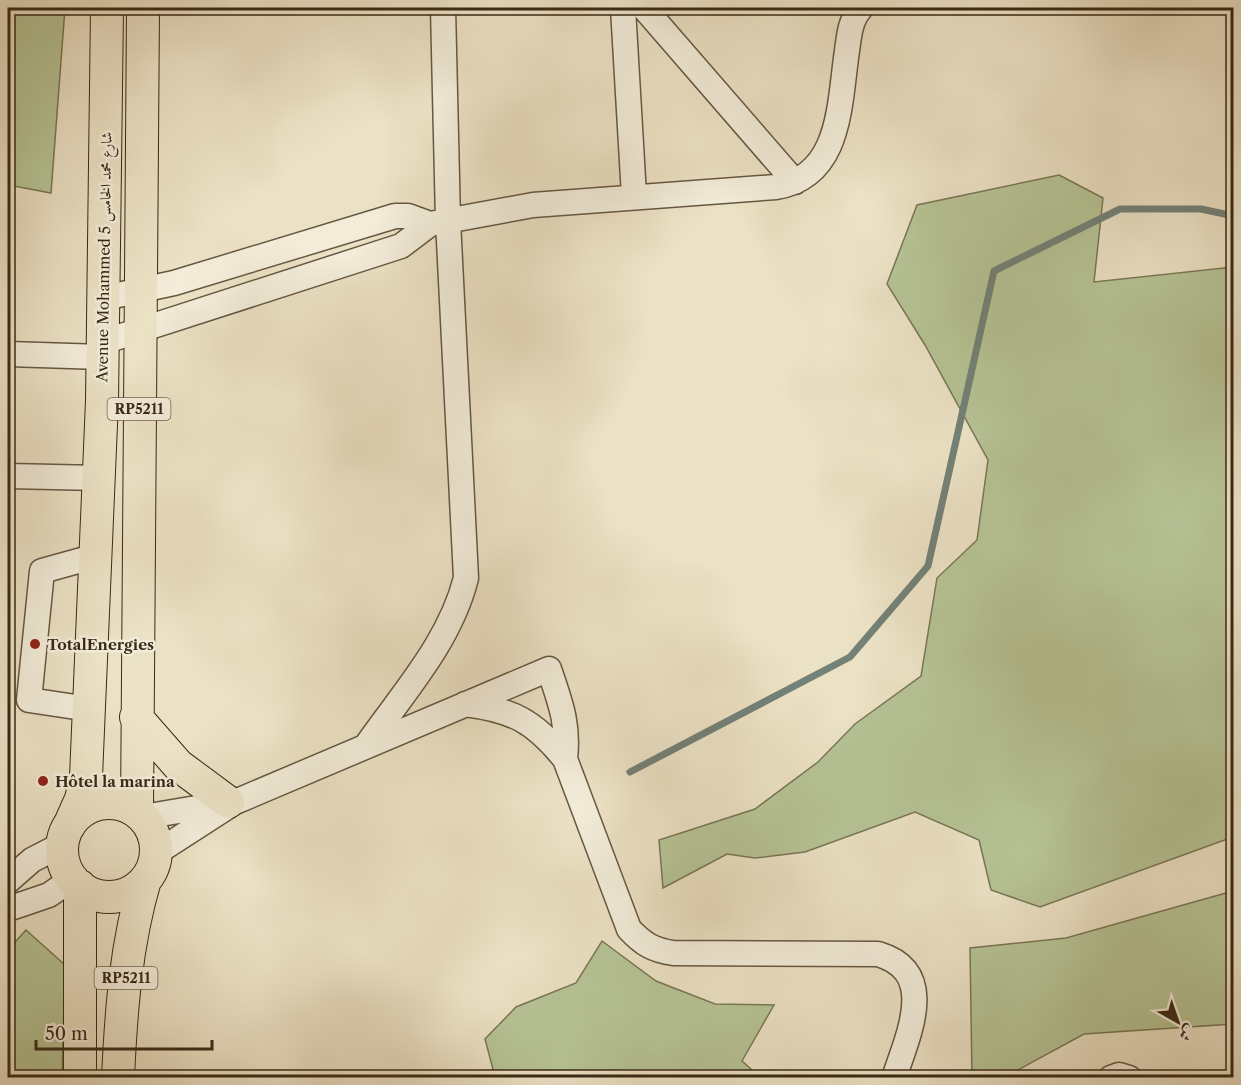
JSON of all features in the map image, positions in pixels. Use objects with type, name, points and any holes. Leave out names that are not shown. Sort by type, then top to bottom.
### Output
[{"type":"main road","name":"Avenue Mohammed 5 شارع محمد الخامس","points":[[66,835],[81,799],[86,777],[104,298],[107,8]]},
{"type":"main road","name":"RP5211","points":[[118,1077],[122,1006],[137,907],[151,866],[153,834],[140,814],[136,717],[143,8]]},
{"type":"main road","points":[[136,717],[178,765],[231,802]]},
{"type":"main road","points":[[66,835],[78,814],[99,804],[123,804],[140,814]]},
{"type":"main road","name":"RP5211","points":[[66,835],[66,868],[76,883],[80,1077]]},
{"type":"main road","points":[[76,883],[92,894],[106,897],[121,895],[134,890],[151,866]]},
{"type":"street","points":[[366,746],[448,629],[460,602],[466,578],[439,223],[443,8]]},
{"type":"street","points":[[623,8],[634,196]]},
{"type":"street","points":[[644,8],[795,182]]},
{"type":"street","points":[[8,354],[102,350],[141,331],[402,246],[439,223],[533,205],[776,187],[795,182],[818,166],[832,142],[849,31],[861,8]]},
{"type":"street","points":[[104,298],[139,291],[396,216],[408,216],[439,223]]},
{"type":"street","points":[[235,264],[237,300]]},
{"type":"street","points":[[8,476],[99,478]]},
{"type":"street","points":[[89,709],[29,700],[42,571],[96,556]]},
{"type":"street","points":[[140,814],[231,802],[549,669],[565,715],[568,734],[565,759]]},
{"type":"street","points":[[465,704],[512,713],[532,724],[547,737],[565,759],[629,929],[642,943],[656,950],[673,953],[878,954],[891,958],[904,967],[914,990],[914,1004],[911,1026],[894,1077]]},
{"type":"street","points":[[151,866],[231,802]]},
{"type":"street","points":[[8,881],[66,835]]},
{"type":"street","points":[[8,909],[76,883]]},
{"type":"street","points":[[1111,1077],[1119,1075],[1129,1077]]},
{"type":"green space","points":[[8,8],[65,8],[51,193],[8,185]]},
{"type":"green space","points":[[1059,175],[1103,198],[1094,282],[1233,267],[1233,837],[1040,907],[991,890],[979,840],[915,812],[805,852],[755,858],[727,854],[663,888],[659,840],[755,809],[818,762],[855,724],[921,676],[937,578],[977,540],[988,460],[925,345],[887,284],[917,205]]},
{"type":"green space","points":[[1233,891],[1233,1024],[1084,1034],[1005,1077],[972,1077],[970,948],[1066,938]]},
{"type":"green space","points":[[26,930],[65,965],[62,1077],[8,1077],[8,950]]},
{"type":"green space","points":[[602,941],[656,981],[715,1004],[774,1005],[742,1061],[760,1077],[495,1077],[485,1039],[516,1007],[576,983]]},
{"type":"waterway","points":[[630,772],[850,657],[928,566],[994,271],[1120,209],[1201,209],[1234,216]]},
{"type":"place","name":"TotalEnergies","points":[[35,644]]},
{"type":"place","name":"Hôtel la marina","points":[[43,781]]}]
